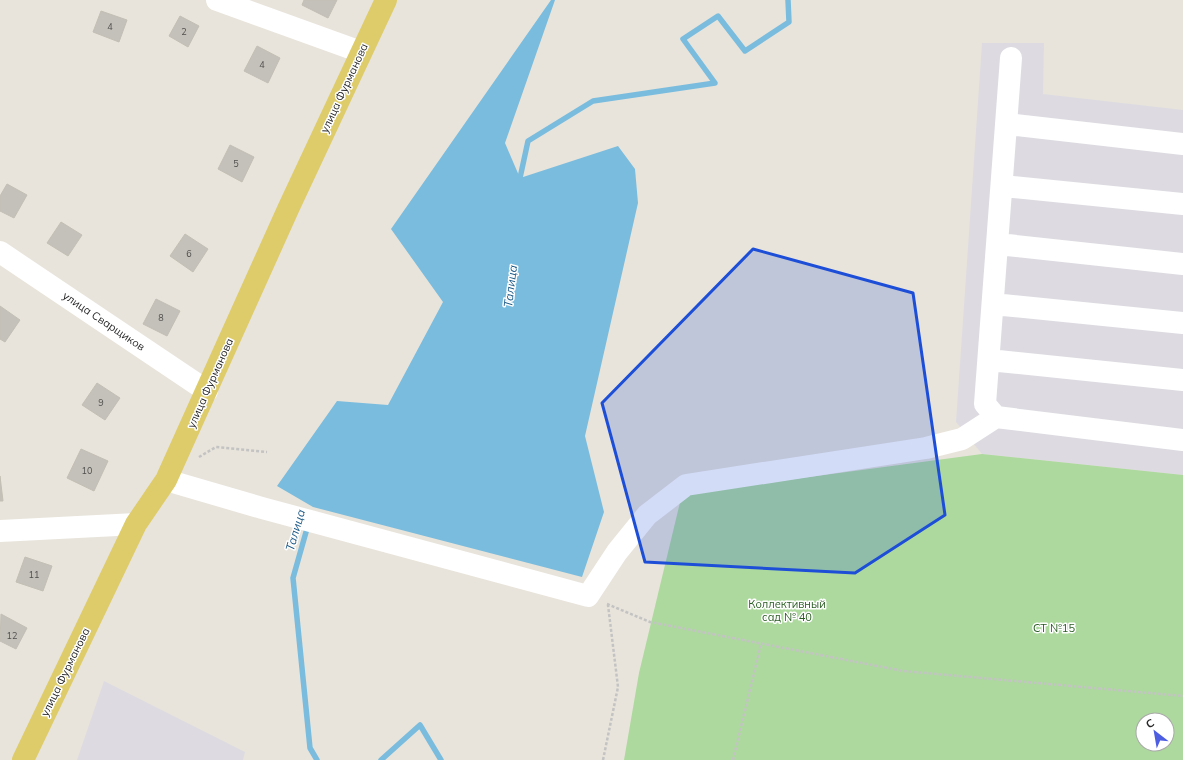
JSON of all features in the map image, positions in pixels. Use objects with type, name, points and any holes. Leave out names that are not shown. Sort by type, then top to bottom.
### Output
[{"type":"main road","name":"улица Фурманова","points":[[23,760],[136,524],[166,480],[286,214],[386,0]]},
{"type":"street","points":[[217,0],[361,52]]},
{"type":"street","points":[[996,417],[985,404],[1008,124],[1011,58]]},
{"type":"street","points":[[1008,124],[1183,144]]},
{"type":"street","points":[[1003,186],[1183,204]]},
{"type":"street","points":[[998,244],[1183,264]]},
{"type":"street","name":"улица Сварщиков","points":[[0,252],[207,391]]},
{"type":"street","points":[[993,304],[1183,323]]},
{"type":"street","points":[[988,360],[1183,380]]},
{"type":"street","points":[[166,480],[270,510],[588,596],[617,552],[647,515],[686,485],[926,448],[962,439],[996,417],[1183,440]]},
{"type":"street","points":[[0,531],[136,524]]},
{"type":"path","points":[[197,458],[216,447],[268,452]]},
{"type":"path","points":[[588,596],[650,622],[903,671],[1183,696]]},
{"type":"path","points":[[603,760],[618,688],[608,604]]},
{"type":"path","points":[[733,760],[761,644]]},
{"type":"highlighted area","points":[[753,249],[913,293],[945,515],[855,573],[645,562],[602,403]]},
{"type":"shaded area","points":[[982,43],[1044,43],[1043,94],[1183,110],[1183,475],[982,454],[956,422]]},
{"type":"shaded area","points":[[104,681],[245,752],[243,760],[77,760]]},
{"type":"green space","points":[[982,454],[1183,475],[1183,760],[624,760],[639,673],[682,494]]},
{"type":"water","points":[[551,0],[555,0],[505,143],[520,178],[618,146],[635,169],[638,203],[585,436],[604,512],[582,577],[313,507],[277,486],[337,401],[388,405],[443,302],[391,229]]},
{"type":"building","points":[[304,0],[337,0],[328,18],[302,5]]},
{"type":"building","points":[[101,11],[127,20],[119,42],[93,32]]},
{"type":"building","points":[[180,16],[199,26],[188,47],[169,36]]},
{"type":"building","points":[[257,46],[280,58],[268,83],[244,71]]},
{"type":"building","points":[[230,145],[254,157],[242,182],[218,169]]},
{"type":"building","points":[[7,184],[27,195],[14,218],[0,211],[0,196]]},
{"type":"building","points":[[61,222],[82,235],[68,256],[47,243]]},
{"type":"building","points":[[185,234],[208,249],[193,272],[170,256]]},
{"type":"building","points":[[156,299],[180,311],[167,336],[143,324]]},
{"type":"building","points":[[0,306],[20,320],[5,342],[0,339]]},
{"type":"building","points":[[97,383],[120,398],[105,420],[82,405]]},
{"type":"building","points":[[81,449],[108,461],[94,491],[67,478]]},
{"type":"building","points":[[0,476],[3,501],[0,501]]},
{"type":"building","points":[[25,557],[52,566],[43,591],[16,582]]},
{"type":"building","points":[[1,614],[27,628],[16,649],[0,641]]},
{"type":"waterway","name":"Талица","points":[[523,184],[520,178],[528,141],[593,101],[715,83],[683,39],[718,16],[745,51],[789,22],[788,0]]},
{"type":"waterway","name":"Талица","points":[[308,525],[293,578],[310,748],[317,760]]},
{"type":"waterway","name":"Талица","points":[[381,760],[420,725],[441,760]]},
{"type":"park label","name":"Коллективный сад № 40","points":[[787,610]]},
{"type":"park label","name":"СТ №15","points":[[1054,628]]}]
